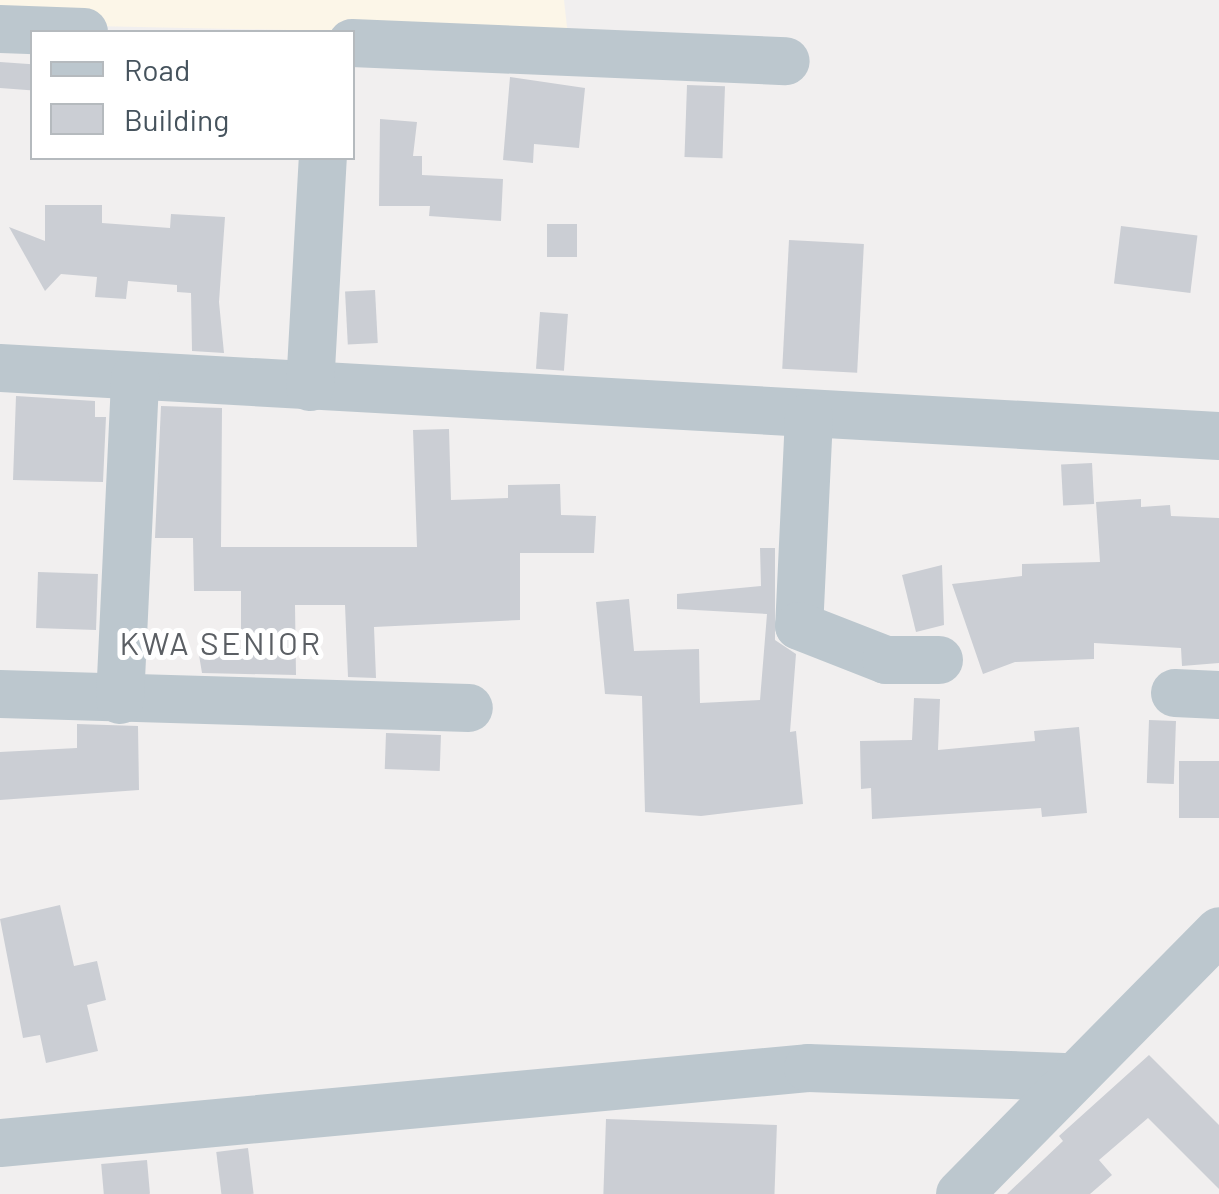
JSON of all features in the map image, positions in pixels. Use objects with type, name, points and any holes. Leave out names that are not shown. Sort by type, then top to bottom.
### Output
[{"type":"street","points":[[0,29],[30,30]]},
{"type":"street","points":[[355,43],[786,61]]},
{"type":"street","points":[[310,387],[324,160]]},
{"type":"street","points":[[0,368],[1219,436]]},
{"type":"street","points":[[120,700],[135,376]]},
{"type":"street","points":[[809,416],[799,626],[886,660],[939,660]]},
{"type":"street","points":[[0,694],[469,708]]},
{"type":"street","points":[[960,1194],[1219,930]]},
{"type":"street","points":[[0,1143],[808,1068],[1071,1077]]},
{"type":"shaded area","points":[[0,0],[564,0],[568,36],[355,30],[0,24]]},
{"type":"building","points":[[0,62],[30,64],[30,90],[0,88]]},
{"type":"building","points":[[510,77],[585,88],[579,148],[534,144],[533,163],[503,160]]},
{"type":"building","points":[[687,85],[725,86],[722,158],[684,157]]},
{"type":"building","points":[[380,119],[417,122],[413,156],[422,156],[422,175],[503,179],[501,221],[429,216],[430,206],[379,206]]},
{"type":"building","points":[[45,205],[102,205],[102,223],[170,228],[171,214],[225,217],[219,302],[224,353],[192,351],[191,293],[177,292],[177,285],[128,281],[126,299],[95,297],[97,277],[61,274],[45,291],[9,227],[45,241]]},
{"type":"building","points":[[547,224],[577,224],[577,257],[547,257]]},
{"type":"building","points":[[1121,226],[1197,235],[1190,293],[1114,284]]},
{"type":"building","points":[[789,240],[864,244],[857,373],[782,369]]},
{"type":"building","points":[[375,290],[378,343],[348,344],[345,292]]},
{"type":"building","points":[[540,312],[568,314],[564,371],[536,369]]},
{"type":"building","points":[[16,396],[95,401],[95,417],[106,417],[103,482],[13,480]]},
{"type":"building","points":[[161,406],[222,408],[221,547],[417,547],[413,430],[449,429],[451,500],[508,498],[508,485],[560,484],[561,515],[596,516],[594,553],[520,553],[520,620],[374,627],[376,678],[348,677],[345,605],[295,605],[296,675],[202,673],[199,655],[241,648],[241,591],[194,591],[193,538],[155,538]]},
{"type":"building","points":[[1092,463],[1094,504],[1063,506],[1061,465]]},
{"type":"building","points":[[1141,499],[1141,507],[1170,505],[1171,516],[1219,518],[1219,663],[1182,666],[1181,648],[1094,643],[1094,659],[1015,662],[983,674],[952,584],[1022,576],[1022,564],[1100,562],[1096,502]]},
{"type":"building","points":[[760,548],[775,548],[775,640],[796,654],[790,732],[796,731],[803,804],[701,816],[645,812],[642,696],[605,694],[596,602],[629,599],[634,651],[699,649],[700,703],[760,700],[767,614],[677,609],[677,594],[761,586]]},
{"type":"building","points":[[942,565],[944,625],[916,632],[902,575]]},
{"type":"building","points":[[38,572],[98,574],[96,630],[36,628]]},
{"type":"building","points":[[914,698],[940,699],[938,750],[1035,741],[1034,731],[1079,727],[1087,813],[1042,817],[1041,808],[872,819],[871,788],[861,789],[860,741],[912,740]]},
{"type":"building","points":[[1149,720],[1176,721],[1174,784],[1147,783]]},
{"type":"building","points":[[77,724],[138,726],[139,790],[0,800],[0,752],[77,748]]},
{"type":"building","points":[[386,733],[441,735],[440,771],[385,769]]},
{"type":"building","points":[[1179,761],[1219,761],[1219,818],[1179,818]]},
{"type":"building","points":[[60,905],[74,966],[97,961],[106,1000],[87,1005],[98,1051],[46,1063],[40,1035],[23,1038],[0,919]]},
{"type":"building","points":[[1149,1055],[1219,1125],[1219,1189],[1148,1118],[1099,1160],[1112,1175],[1090,1194],[1007,1194],[1063,1141],[1059,1136]]},
{"type":"building","points":[[606,1119],[777,1125],[774,1194],[603,1194]]},
{"type":"building","points":[[248,1148],[254,1194],[221,1194],[216,1152]]},
{"type":"building","points":[[147,1160],[150,1194],[104,1194],[101,1164]]},
{"type":"district","name":"KWA SENIOR","points":[[221,642]]}]
